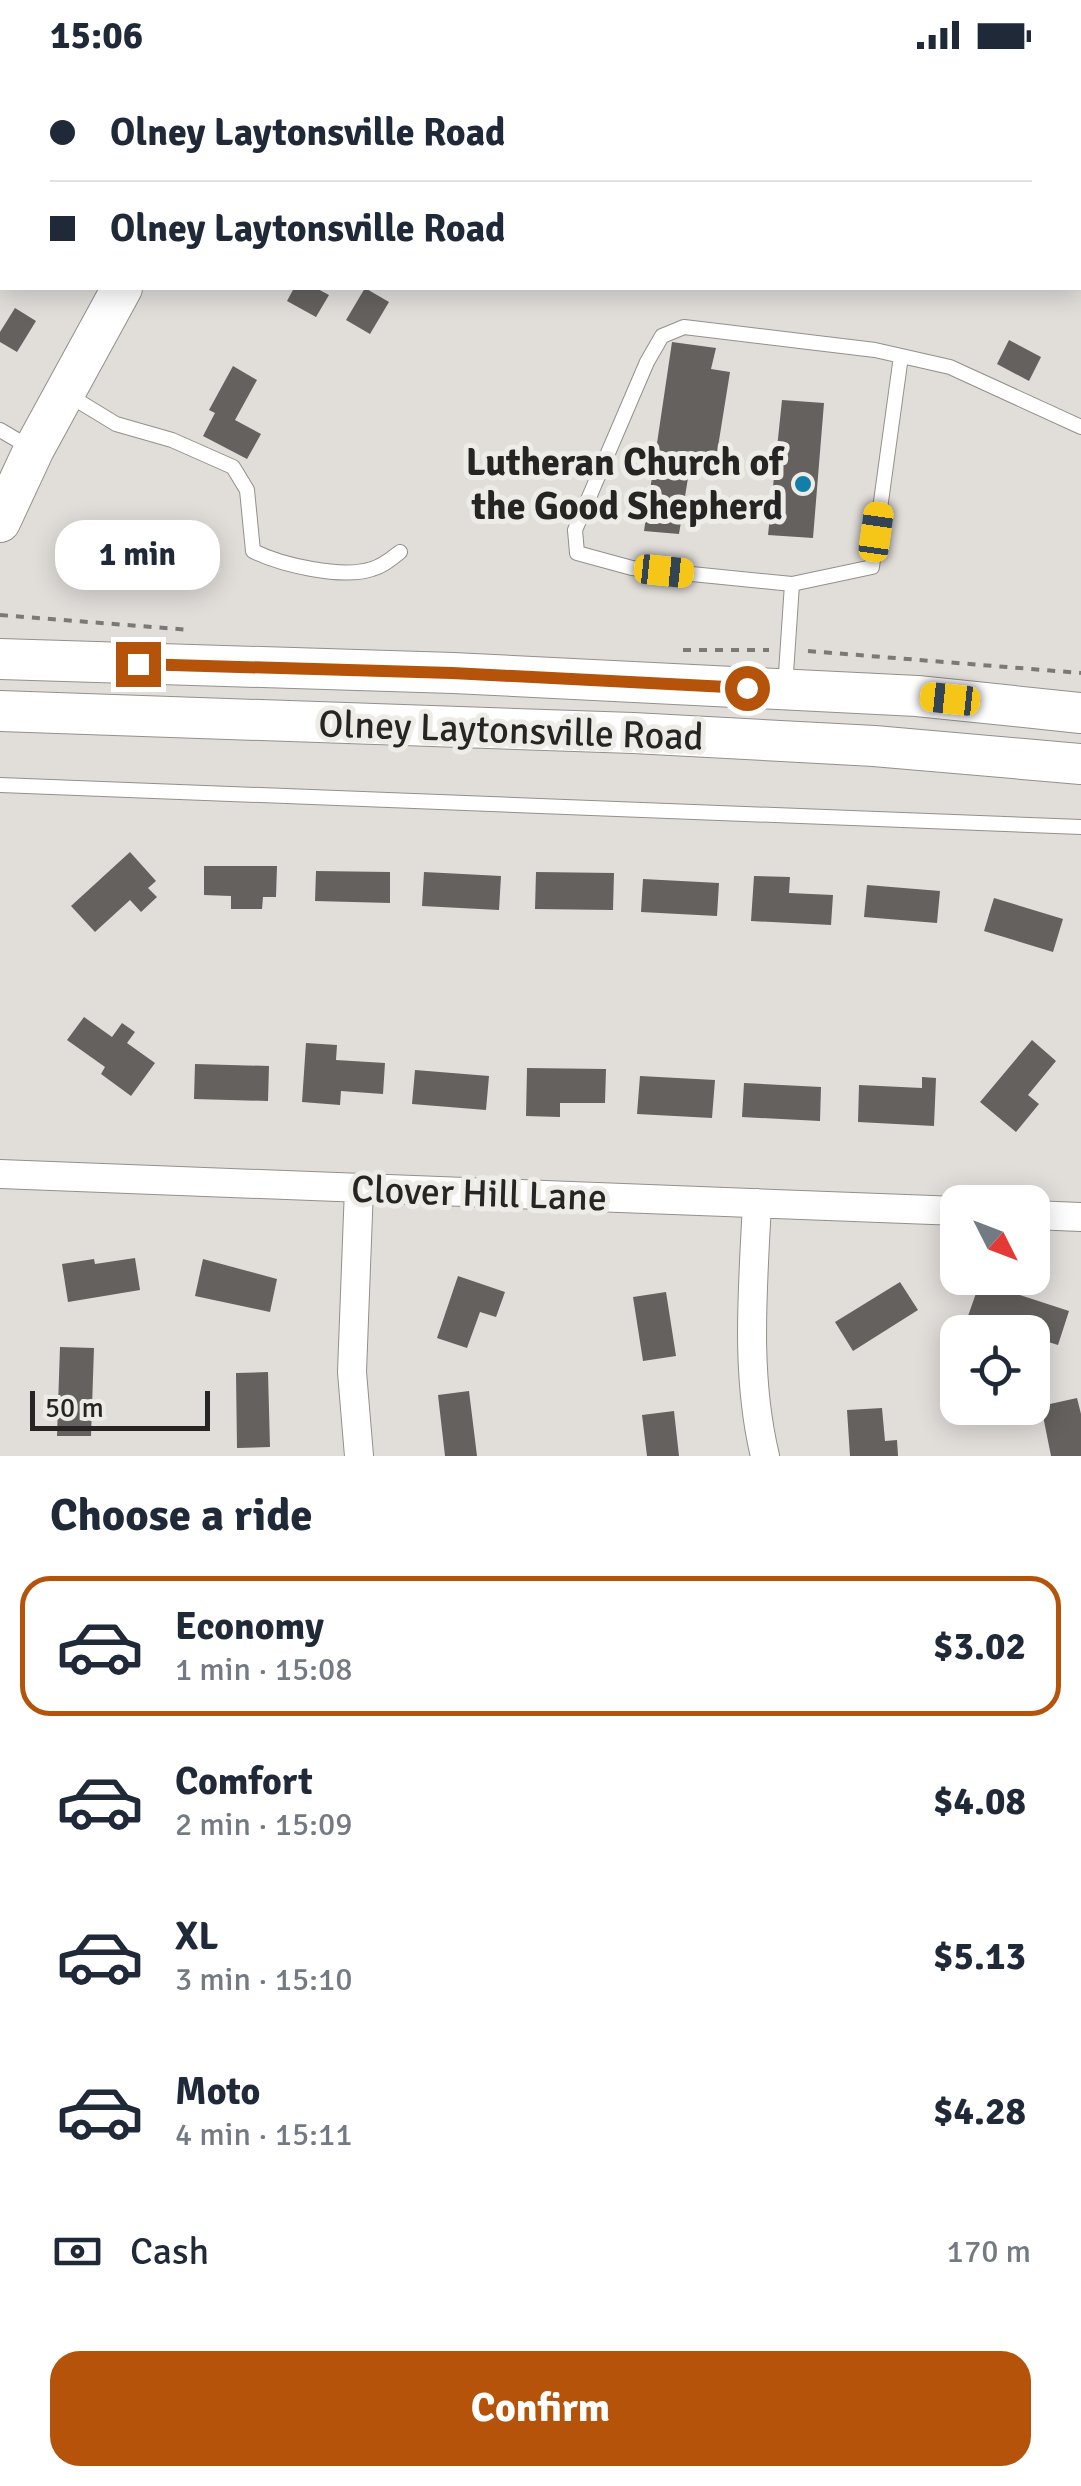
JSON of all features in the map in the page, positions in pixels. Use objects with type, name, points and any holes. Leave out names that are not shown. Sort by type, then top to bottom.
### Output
[{"type":"main road","points":[[0,522],[17,440],[64,393],[121,290]]},
{"type":"main road","name":"Olney Laytonsville Road","points":[[0,659],[452,673],[784,689],[917,696],[1081,714]]},
{"type":"main road","name":"Olney Laytonsville Road","points":[[0,711],[650,734],[874,746],[1081,764]]},
{"type":"street","name":"Clover Hill Lane","points":[[0,1174],[940,1211]]},
{"type":"street","points":[[358,1456],[352,1372],[359,1188]]},
{"type":"street","points":[[757,1203],[750,1341],[765,1456]]},
{"type":"street","points":[[1050,1216],[1081,1217]]},
{"type":"lane","points":[[901,356],[872,567],[792,584],[632,568],[577,553],[574,530],[648,362],[662,336],[684,327],[901,356],[950,367],[1081,427]]},
{"type":"lane","points":[[64,393],[116,424],[172,440],[233,467],[247,490],[253,551],[274,562],[368,571],[400,552]]},
{"type":"lane","points":[[784,689],[792,584]]},
{"type":"lane","name":"Olney Laytonsville Road","points":[[0,785],[1081,827]]},
{"type":"building","points":[[293,290],[320,290],[329,295],[316,317],[287,301]]},
{"type":"building","points":[[364,290],[389,302],[370,334],[346,320]]},
{"type":"building","points":[[15,308],[36,321],[17,352],[0,342],[0,332]]},
{"type":"building","points":[[1009,340],[1041,357],[1029,381],[997,364]]},
{"type":"building","points":[[672,342],[716,348],[711,369],[730,372],[717,453],[692,453],[679,534],[644,531]]},
{"type":"building","points":[[233,366],[257,380],[235,420],[261,434],[247,459],[203,436],[215,413],[209,410]]},
{"type":"building","points":[[782,400],[824,403],[813,538],[768,535]]},
{"type":"building","points":[[130,852],[156,881],[148,888],[157,897],[141,912],[130,900],[95,932],[71,906]]},
{"type":"building","points":[[204,866],[277,866],[276,897],[263,897],[262,909],[231,909],[231,896],[204,895]]},
{"type":"building","points":[[316,871],[390,872],[390,903],[315,901]]},
{"type":"building","points":[[424,872],[501,876],[499,910],[422,906]]},
{"type":"building","points":[[536,872],[614,873],[613,910],[535,909]]},
{"type":"building","points":[[754,876],[790,877],[789,893],[833,895],[831,925],[751,921]]},
{"type":"building","points":[[643,879],[719,883],[717,916],[641,912]]},
{"type":"building","points":[[867,885],[940,891],[937,923],[864,917]]},
{"type":"building","points":[[994,898],[1063,919],[1053,952],[984,931]]},
{"type":"building","points":[[84,1017],[112,1037],[122,1023],[135,1032],[127,1043],[155,1063],[131,1096],[101,1074],[105,1067],[67,1040]]},
{"type":"building","points":[[1032,1040],[1056,1061],[1028,1095],[1039,1104],[1016,1132],[980,1102]]},
{"type":"building","points":[[306,1043],[337,1045],[336,1060],[385,1063],[383,1094],[341,1091],[340,1105],[302,1102]]},
{"type":"building","points":[[195,1064],[269,1066],[268,1101],[194,1099]]},
{"type":"building","points":[[527,1068],[606,1069],[605,1103],[560,1103],[560,1117],[526,1116]]},
{"type":"building","points":[[415,1070],[489,1076],[486,1110],[412,1104]]},
{"type":"building","points":[[640,1076],[715,1080],[712,1118],[637,1114]]},
{"type":"building","points":[[922,1077],[936,1078],[934,1126],[858,1122],[859,1085],[922,1088]]},
{"type":"building","points":[[744,1083],[821,1087],[820,1121],[742,1117]]},
{"type":"building","points":[[135,1258],[140,1290],[68,1302],[62,1264]]},
{"type":"building","points":[[203,1259],[277,1279],[270,1312],[195,1296]]},
{"type":"building","points":[[458,1276],[505,1292],[496,1317],[480,1312],[467,1348],[437,1338]]},
{"type":"building","points":[[900,1282],[918,1310],[853,1351],[835,1322]]},
{"type":"building","points":[[666,1292],[676,1356],[643,1361],[633,1297]]},
{"type":"building","points":[[975,1295],[1020,1295],[1069,1311],[1058,1345],[1050,1343],[1050,1315],[968,1315]]},
{"type":"building","points":[[60,1347],[94,1348],[91,1436],[57,1436]]},
{"type":"building","points":[[268,1372],[270,1447],[237,1448],[236,1373]]},
{"type":"building","points":[[469,1391],[477,1456],[445,1456],[438,1395]]},
{"type":"building","points":[[1077,1398],[1081,1456],[1051,1456],[1045,1425],[1050,1425],[1050,1404]]},
{"type":"building","points":[[882,1408],[885,1441],[897,1440],[898,1456],[850,1456],[847,1410]]},
{"type":"building","points":[[674,1411],[679,1456],[647,1456],[642,1415]]},
{"type":"place","name":"Lutheran Church of the Good Shepherd","points":[[803,484]]},
{"type":"route","points":[[138,664],[452,673],[747,688]]}]
